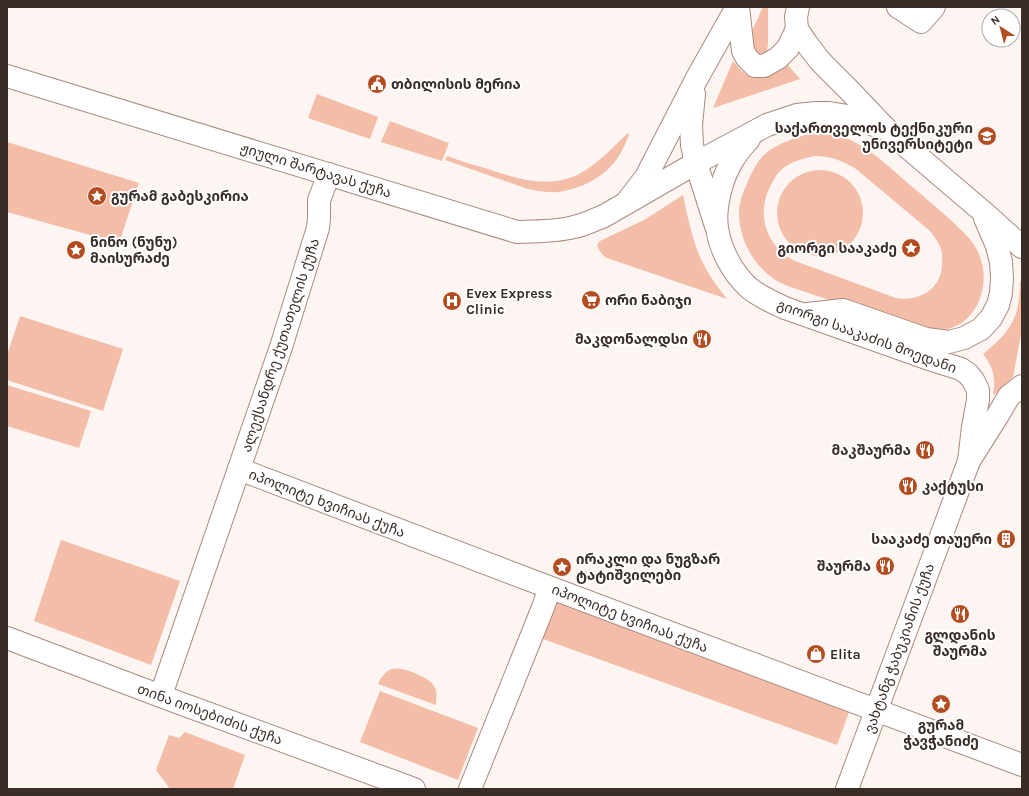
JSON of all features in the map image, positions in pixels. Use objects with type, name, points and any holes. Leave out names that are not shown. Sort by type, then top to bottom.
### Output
[{"type":"main road","points":[[738,7],[742,51],[755,66],[764,66],[778,58],[788,48],[797,29],[796,18],[798,7]]},
{"type":"main road","name":"გიორგი სააკაძის მოედანი","points":[[625,204],[646,177],[697,78],[738,7]]},
{"type":"main road","points":[[898,7],[922,22],[934,7]]},
{"type":"main road","name":"გიორგი სააკაძის მოედანი","points":[[797,29],[817,57],[886,129],[1022,247]]},
{"type":"main road","name":"ჟიული შარტავას ქუჩა","points":[[7,76],[517,232],[552,231],[574,228],[604,216],[625,204]]},
{"type":"main road","name":"გიორგი სააკაძის მოედანი","points":[[697,78],[691,125],[692,145],[696,163],[723,250],[728,261],[737,274],[748,287],[762,297],[803,315],[961,369],[968,374],[978,390],[978,400],[968,461]]},
{"type":"main road","name":"გიორგი სააკაძის მოედანი","points":[[625,204],[696,163],[767,125],[797,115],[816,112],[830,112],[848,116],[886,129]]},
{"type":"main road","name":"გიორგი სააკაძის მოედანი","points":[[717,227],[717,210],[723,180],[734,158],[755,132]]},
{"type":"main road","name":"ალექსანდრე ქუთათელის ქუჩა","points":[[161,695],[281,347],[318,228],[320,219],[319,200],[329,174]]},
{"type":"main road","points":[[803,315],[843,310],[926,339],[949,342],[964,338],[981,329],[991,318],[998,305],[1001,294],[1002,278],[1001,262],[997,246],[982,211]]},
{"type":"main road","points":[[968,461],[1009,396],[1022,386]]},
{"type":"main road","name":"ვახტანგ ჭაბუკიანის ქუჩა","points":[[847,789],[968,461]]},
{"type":"main road","name":"იპოლიტე ხვიჩიას ქუჩა","points":[[239,469],[550,588],[1022,765]]},
{"type":"main road","points":[[470,789],[550,588]]},
{"type":"main road","name":"თინა იოსებიძის ქუჩა","points":[[7,638],[414,789]]},
{"type":"shaded area","points":[[763,7],[768,7],[768,44],[767,51],[762,55],[755,53],[750,35]]},
{"type":"shaded area","points":[[733,61],[744,73],[755,78],[773,75],[787,64],[800,79],[713,108]]},
{"type":"shaded area","points":[[317,94],[378,117],[370,139],[308,118]]},
{"type":"shaded area","points":[[390,121],[449,143],[442,161],[381,142]]},
{"type":"shaded area","points":[[628,133],[629,135],[620,154],[616,161],[607,170],[588,183],[574,189],[559,192],[528,189],[445,160],[447,156],[522,179],[545,182],[557,181],[568,179],[586,170],[605,155]]},
{"type":"shaded area","points":[[812,133],[847,139],[865,148],[885,163],[956,225],[969,239],[976,248],[980,257],[984,277],[981,297],[977,306],[971,315],[963,322],[942,330],[917,330],[785,285],[774,279],[759,266],[744,240],[739,220],[740,203],[744,191],[755,167],[764,155],[780,144]],"holes":[[[814,156],[836,159],[856,169],[930,231],[938,242],[942,253],[941,274],[933,287],[920,296],[904,299],[896,298],[795,261],[778,248],[771,240],[764,221],[765,200],[769,189],[778,173],[787,165]]]},
{"type":"shaded area","points":[[7,142],[139,183],[119,243],[7,212]]},
{"type":"shaded area","points":[[820,170],[836,173],[844,177],[856,189],[860,197],[863,213],[860,229],[856,237],[844,249],[836,253],[820,256],[804,253],[796,249],[784,237],[780,229],[777,213],[780,197],[784,189],[796,177],[804,173]]},
{"type":"shaded area","points":[[683,195],[698,252],[706,269],[727,299],[607,258],[602,254],[597,245],[600,241],[644,220]]},
{"type":"shaded area","points":[[1020,281],[1022,283],[1022,329],[1013,377],[994,395],[993,372],[983,354],[1001,338],[1012,323],[1016,314],[1020,294]]},
{"type":"shaded area","points":[[20,316],[123,349],[103,411],[7,380],[7,355]]},
{"type":"shaded area","points":[[7,385],[91,411],[79,448],[7,426]]},
{"type":"shaded area","points":[[61,540],[180,581],[151,665],[34,621]]},
{"type":"shaded area","points":[[558,598],[852,704],[837,745],[543,639]]},
{"type":"shaded area","points":[[391,669],[409,671],[432,683],[436,690],[436,705],[378,684],[383,675]]},
{"type":"shaded area","points":[[380,691],[478,728],[458,780],[360,742]]},
{"type":"shaded area","points":[[185,732],[245,755],[233,789],[170,789],[156,770],[169,735],[179,738]]},
{"type":"place","name":"თბილისის მერია","points":[[377,84]]},
{"type":"place","name":"საქართველოს ტექნიკური უნივერსიტეტი","points":[[987,136]]},
{"type":"place","name":"გურამ გაბესკირია","points":[[97,196]]},
{"type":"place","name":"გიორგი სააკაძე","points":[[911,248]]},
{"type":"place","name":"ნინო (ნუნუ) მაისურაძე","points":[[76,250]]},
{"type":"place","name":"ორი ნაბიჯი","points":[[591,300]]},
{"type":"place","name":"Evex Express Clinic","points":[[452,301]]},
{"type":"place","name":"მაკდონალდსი","points":[[702,339]]},
{"type":"place","name":"მაკშაურმა","points":[[925,450]]},
{"type":"place","name":"კაქტუსი","points":[[908,486]]},
{"type":"place","name":"სააკაძე თაუერი","points":[[1006,539]]},
{"type":"place","name":"შაურმა","points":[[885,566]]},
{"type":"place","name":"ირაკლი და ნუგზარ ტატიშვილები","points":[[562,567]]},
{"type":"place","name":"გლდანის შაურმა","points":[[960,614]]},
{"type":"place","name":"Elita","points":[[816,654]]},
{"type":"place","name":"გურამ ჭავჭანიძე","points":[[941,704]]}]
